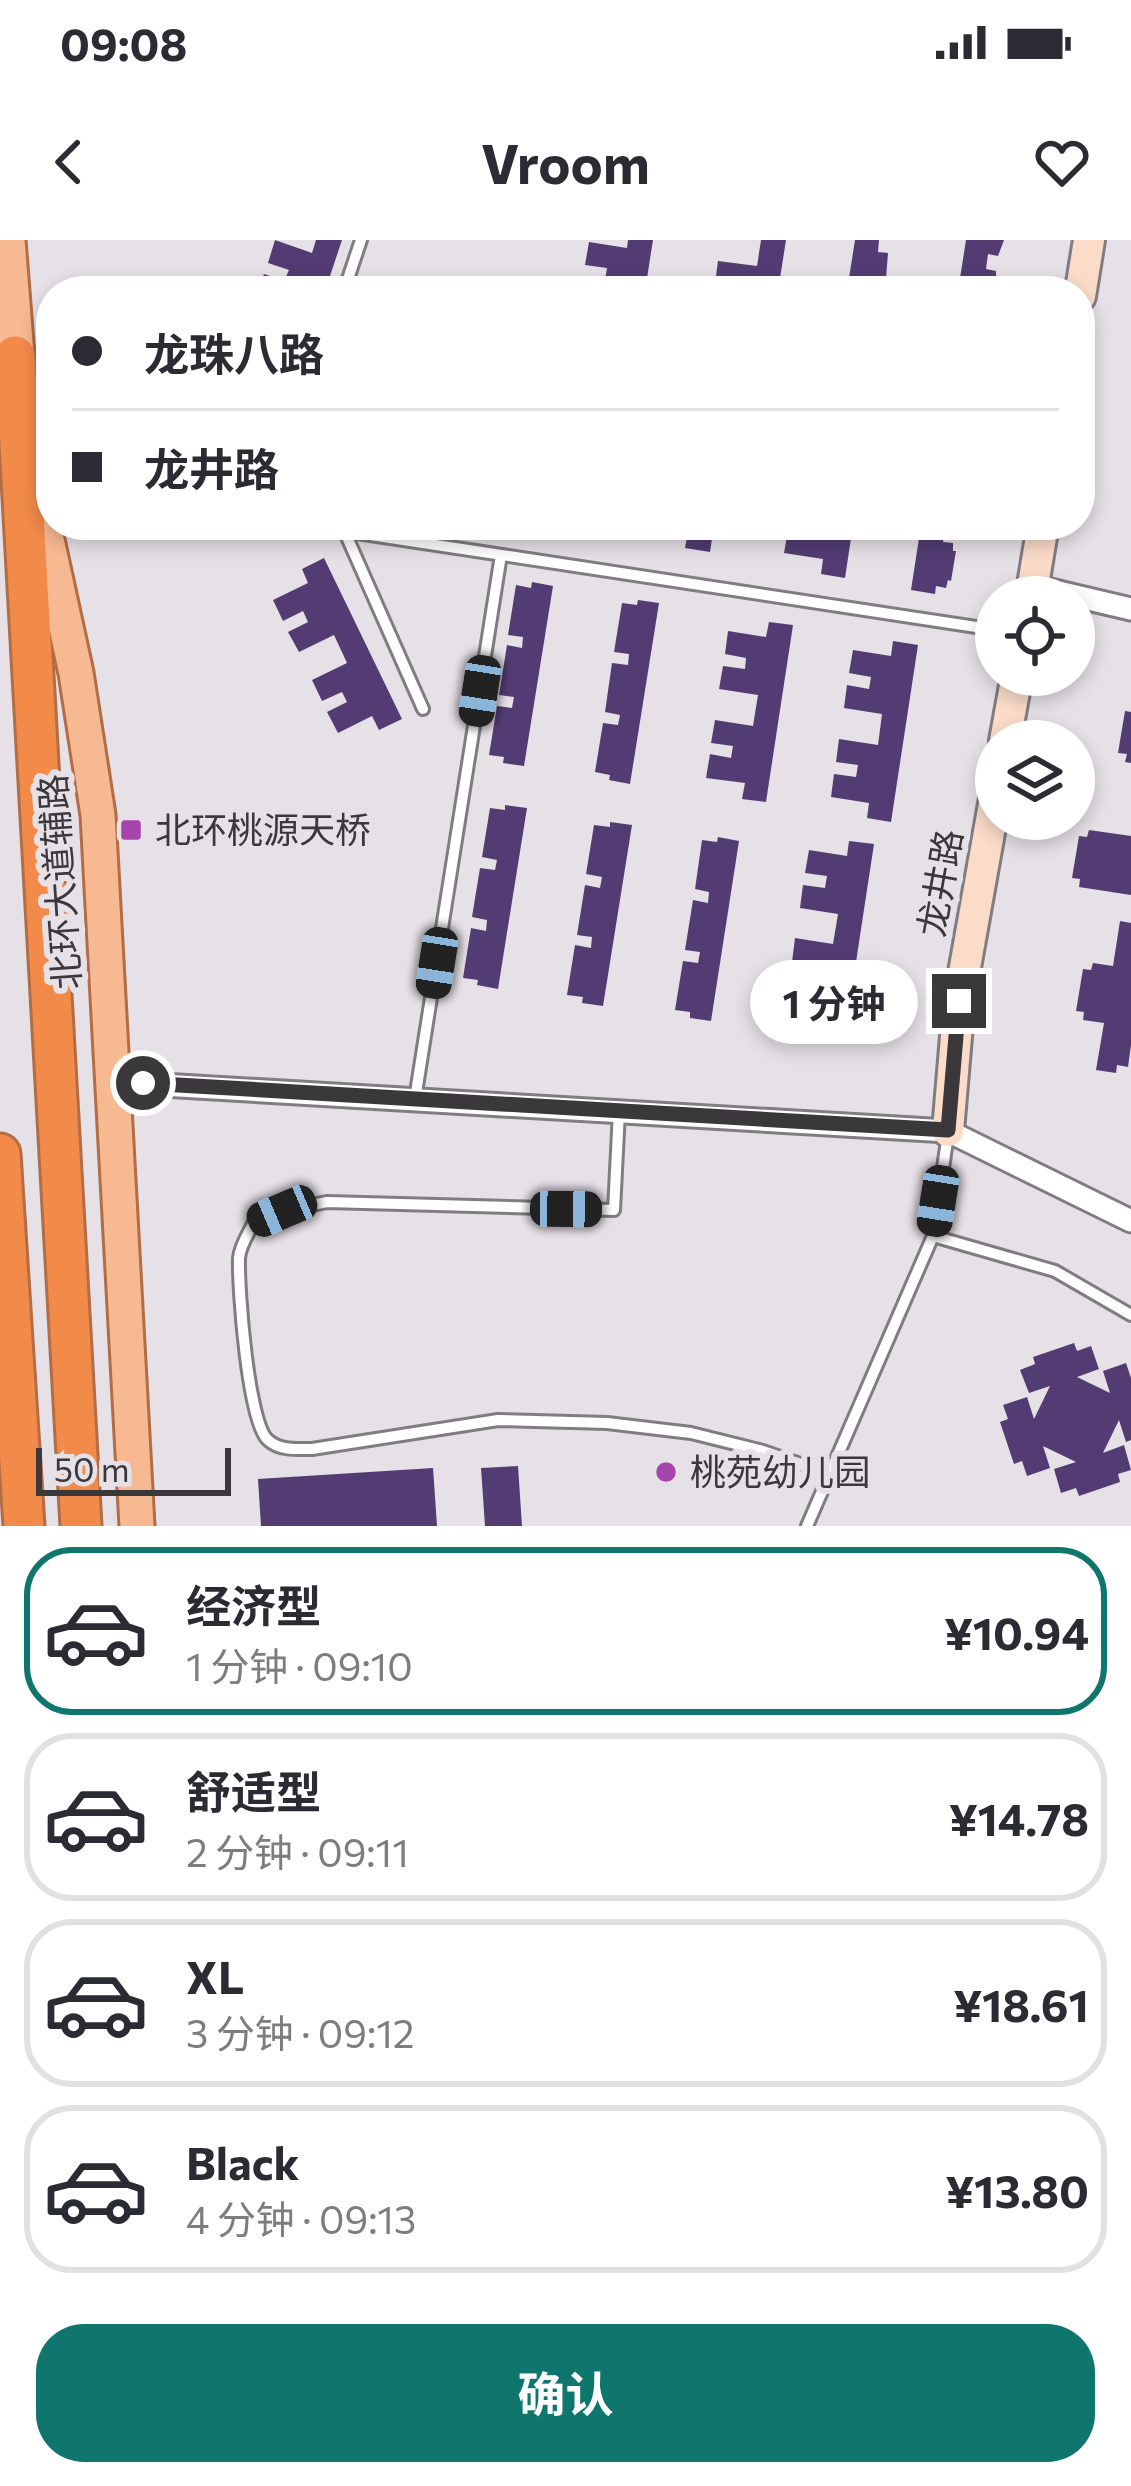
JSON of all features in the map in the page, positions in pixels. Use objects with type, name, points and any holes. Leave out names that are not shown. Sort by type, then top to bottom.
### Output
[{"type":"highway","points":[[15,356],[81,1526]]},
{"type":"highway","points":[[0,1154],[24,1526]]},
{"type":"main road","name":"北环大道辅路","points":[[8,240],[15,356],[36,490]]},
{"type":"main road","name":"北环大道辅路","points":[[47,540],[89,742],[98,815],[137,1526]]},
{"type":"street","points":[[1083,276],[1089,240]]},
{"type":"street","points":[[1034,576],[1040,540]]},
{"type":"street","points":[[1095,602],[1131,609]]},
{"type":"street","name":"龙井路","points":[[948,1130],[959,1001],[988,840]]},
{"type":"street","points":[[111,1082],[948,1130],[1131,1221]]},
{"type":"lane","points":[[349,276],[361,240]]},
{"type":"lane","points":[[349,540],[423,709]]},
{"type":"lane","points":[[414,540],[975,627]]},
{"type":"lane","points":[[415,1099],[501,555]]},
{"type":"lane","points":[[619,1111],[614,1210],[327,1202],[282,1211],[253,1224],[239,1253],[248,1370],[259,1426],[267,1440],[284,1448],[312,1449],[498,1420],[608,1423],[727,1442],[832,1475]]},
{"type":"lane","points":[[807,1526],[933,1236],[948,1130]]},
{"type":"lane","points":[[933,1236],[1055,1271],[1131,1315]]},
{"type":"building","points":[[275,240],[312,253],[316,240],[342,240],[330,276],[286,276],[289,270],[268,263]]},
{"type":"building","points":[[628,240],[653,240],[647,276],[606,276],[607,268],[585,265],[589,242],[627,248]]},
{"type":"building","points":[[761,240],[786,240],[780,276],[716,276],[718,261],[757,266]]},
{"type":"building","points":[[855,240],[879,240],[878,252],[888,253],[886,276],[849,276]]},
{"type":"building","points":[[966,240],[1004,240],[998,256],[988,254],[986,269],[996,271],[996,276],[960,276]]},
{"type":"building","points":[[686,540],[712,540],[710,552],[685,548]]},
{"type":"building","points":[[786,540],[851,540],[845,578],[821,574],[823,559],[784,553]]},
{"type":"building","points":[[919,540],[953,543],[956,551],[946,588],[936,586],[935,594],[911,590]]},
{"type":"building","points":[[324,558],[402,719],[379,730],[372,716],[338,733],[327,712],[347,702],[342,692],[322,701],[312,680],[347,663],[334,635],[299,652],[288,632],[308,622],[303,611],[283,621],[273,600],[308,583],[302,569]]},
{"type":"building","points":[[532,582],[553,586],[524,766],[489,755],[497,706],[512,708],[514,697],[499,695],[507,645],[522,648],[523,637],[508,635],[516,585],[531,588]]},
{"type":"building","points":[[638,600],[659,603],[630,784],[595,772],[603,723],[618,725],[620,715],[605,712],[612,663],[628,665],[629,654],[614,652],[622,603],[637,605]]},
{"type":"building","points":[[769,622],[793,625],[766,802],[742,799],[745,783],[706,778],[710,754],[731,758],[733,746],[711,743],[715,720],[753,726],[758,695],[719,689],[723,666],[745,669],[746,658],[725,654],[728,631],[766,637]]},
{"type":"building","points":[[893,641],[918,645],[891,822],[867,818],[869,803],[831,797],[834,774],[856,777],[858,765],[836,762],[839,739],[878,745],[882,714],[844,708],[847,685],[869,689],[871,677],[849,673],[853,650],[891,656]]},
{"type":"building","points":[[1125,711],[1131,712],[1131,763],[1125,762],[1127,754],[1118,753]]},
{"type":"building","points":[[505,805],[527,808],[498,989],[463,978],[471,928],[486,931],[487,920],[472,917],[480,868],[495,870],[497,860],[482,857],[490,808],[505,810]]},
{"type":"building","points":[[610,822],[632,825],[603,1006],[567,995],[575,945],[591,948],[592,937],[577,935],[585,885],[600,888],[602,877],[586,874],[594,825],[610,827]]},
{"type":"building","points":[[1095,831],[1131,836],[1131,895],[1079,887],[1080,879],[1072,878],[1078,840],[1095,840]]},
{"type":"building","points":[[718,837],[739,841],[711,1021],[675,1010],[683,961],[698,963],[700,952],[685,950],[693,900],[708,903],[709,892],[695,889],[702,840],[717,842]]},
{"type":"building","points":[[849,841],[874,844],[847,1021],[822,1018],[825,1002],[786,996],[790,973],[811,976],[813,965],[792,962],[795,938],[833,944],[838,914],[800,908],[803,885],[825,888],[827,876],[805,873],[809,850],[847,856]]},
{"type":"building","points":[[1120,921],[1131,923],[1131,1045],[1128,1067],[1117,1065],[1116,1073],[1096,1070],[1104,1023],[1083,1020],[1084,1012],[1076,1011],[1083,969],[1091,970],[1093,963],[1113,966]]},
{"type":"building","points":[[1074,1343],[1077,1351],[1091,1346],[1099,1369],[1077,1377],[1110,1393],[1103,1371],[1126,1363],[1131,1378],[1131,1440],[1126,1442],[1119,1420],[1103,1453],[1124,1445],[1131,1470],[1118,1474],[1120,1482],[1079,1496],[1076,1488],[1061,1493],[1054,1469],[1076,1462],[1043,1446],[1050,1468],[1027,1476],[1022,1461],[1014,1464],[1000,1422],[1008,1419],[1003,1405],[1027,1397],[1034,1419],[1050,1386],[1029,1393],[1020,1370],[1035,1364],[1033,1357]]},
{"type":"building","points":[[518,1466],[522,1526],[485,1526],[481,1468]]},
{"type":"building","points":[[433,1468],[437,1526],[261,1526],[258,1479]]},
{"type":"place","name":"北环桃源天桥","points":[[131,830]]},
{"type":"place","name":"桃苑幼儿园","points":[[666,1472]]},
{"type":"route","points":[[143,1083],[948,1130],[959,1001]]}]
